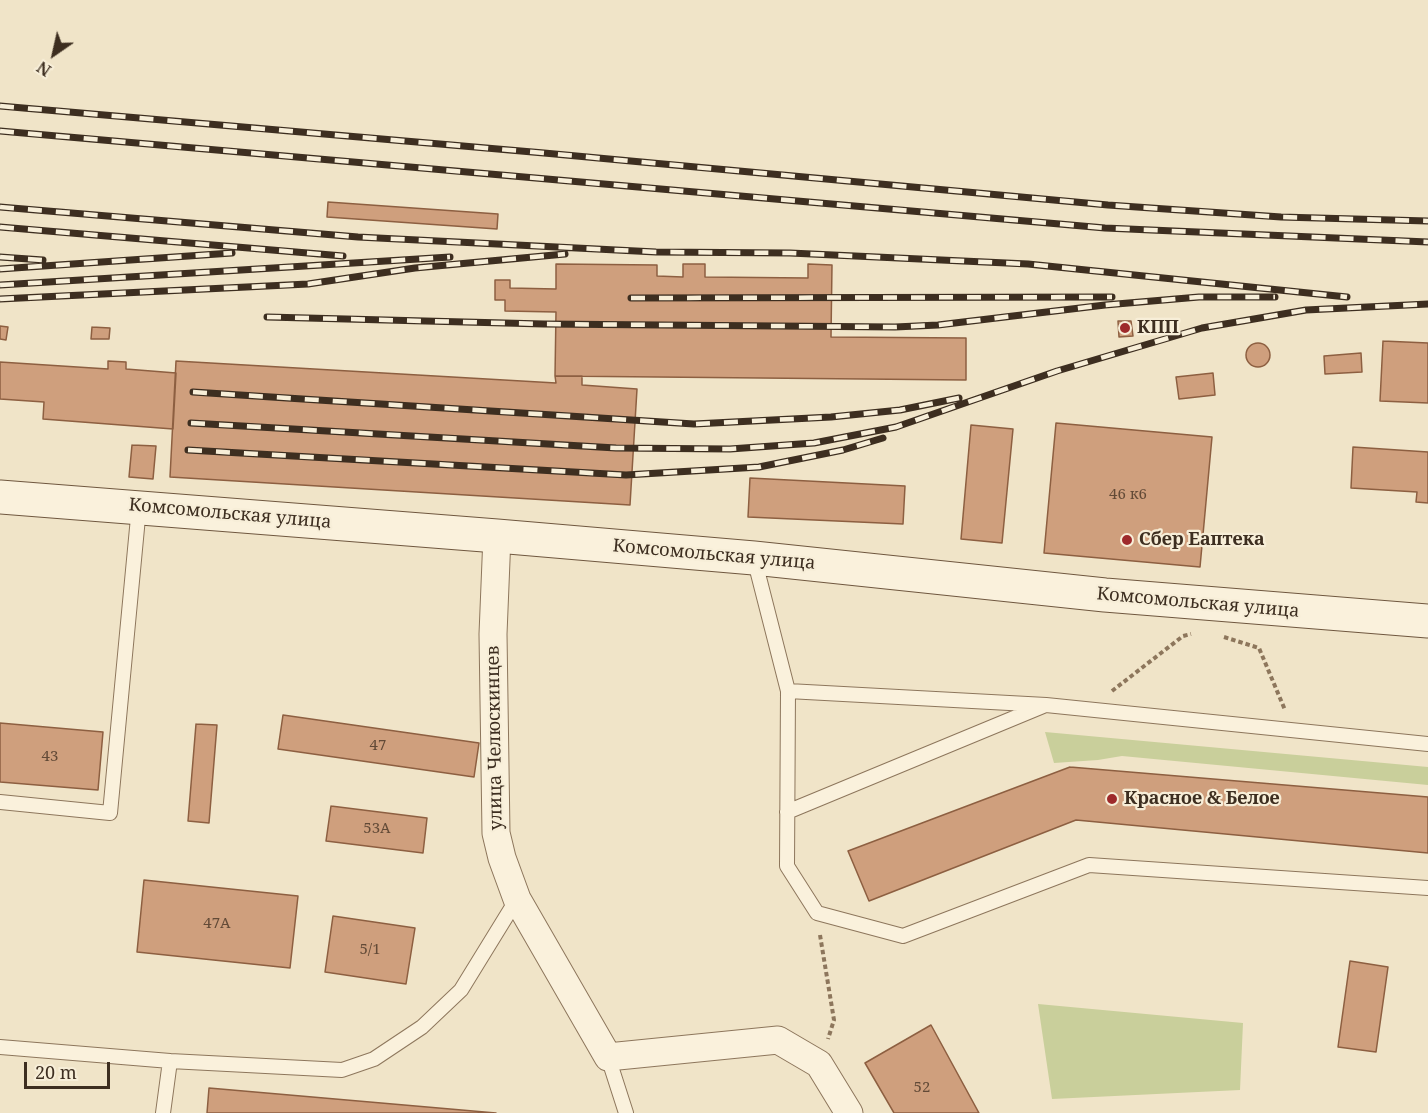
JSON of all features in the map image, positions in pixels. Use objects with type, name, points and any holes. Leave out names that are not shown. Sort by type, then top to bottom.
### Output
[{"type":"main road","name":"Комсомольская улица","points":[[0,497],[139,506],[754,558],[1116,596],[1428,621]]},
{"type":"street","name":"улица Челюскинцев","points":[[497,536],[493,634],[496,833],[502,858],[517,899],[608,1057]]},
{"type":"street","points":[[608,1057],[778,1040],[819,1064],[849,1113]]},
{"type":"lane","points":[[0,802],[110,813],[139,506]]},
{"type":"lane","points":[[754,558],[788,691],[787,866],[817,913],[903,936],[1089,865],[1428,888]]},
{"type":"lane","points":[[788,691],[1046,705],[1428,744]]},
{"type":"lane","points":[[788,812],[1046,705]]},
{"type":"lane","points":[[0,1047],[170,1061],[342,1070],[374,1059],[422,1027],[461,990],[517,899]]},
{"type":"lane","name":"улица Челюскинцев","points":[[608,1057],[626,1113]]},
{"type":"lane","points":[[163,1113],[170,1061]]},
{"type":"path","points":[[1088,709],[1183,636],[1201,630]]},
{"type":"path","points":[[1220,636],[1258,648],[1277,687],[1291,730]]},
{"type":"path","points":[[817,913],[834,1020],[819,1064]]},
{"type":"green space","points":[[1045,732],[1428,767],[1428,785],[1122,756],[1054,763]]},
{"type":"green space","points":[[1038,1004],[1243,1023],[1240,1090],[1052,1099]]},
{"type":"building","points":[[328,202],[498,214],[497,229],[327,217]]},
{"type":"building","points":[[556,264],[657,265],[657,276],[683,277],[683,264],[705,264],[705,277],[808,278],[808,264],[832,265],[831,337],[966,338],[966,380],[555,376],[556,312],[505,311],[505,300],[495,300],[495,280],[510,280],[510,288],[556,289]]},
{"type":"building","name":"КПП","points":[[1118,321],[1131,321],[1133,336],[1119,337]]},
{"type":"building","points":[[0,326],[8,327],[6,340],[0,339]]},
{"type":"building","points":[[92,327],[110,328],[109,339],[91,339]]},
{"type":"building","points":[[1383,341],[1428,343],[1428,403],[1380,401]]},
{"type":"building","points":[[1258,343],[1267,346],[1270,355],[1267,364],[1258,367],[1249,364],[1246,355],[1249,346]]},
{"type":"building","points":[[1361,353],[1362,372],[1325,374],[1324,356]]},
{"type":"building","points":[[108,361],[126,362],[126,369],[176,373],[173,429],[43,419],[44,402],[0,399],[0,362],[108,369]]},
{"type":"building","points":[[176,361],[556,383],[555,376],[582,376],[582,385],[637,389],[630,505],[170,477]]},
{"type":"building","points":[[1213,373],[1215,395],[1179,399],[1176,377]]},
{"type":"building","points":[[1056,423],[1212,437],[1200,567],[1044,553]]},
{"type":"building","points":[[971,425],[1013,429],[1002,543],[961,539]]},
{"type":"building","points":[[132,445],[156,446],[153,479],[129,477]]},
{"type":"building","points":[[1353,447],[1428,452],[1428,503],[1416,502],[1417,492],[1351,488]]},
{"type":"building","points":[[750,478],[905,486],[903,524],[748,517]]},
{"type":"building","points":[[283,715],[479,743],[474,777],[278,749]]},
{"type":"building","points":[[0,723],[103,732],[98,790],[0,782]]},
{"type":"building","points":[[196,724],[217,725],[209,823],[188,821]]},
{"type":"building","points":[[1070,767],[1428,797],[1428,853],[1076,820],[869,901],[848,851]]},
{"type":"building","points":[[331,806],[427,818],[423,853],[326,841]]},
{"type":"building","points":[[144,880],[298,896],[290,968],[137,952]]},
{"type":"building","points":[[333,916],[415,928],[406,984],[325,972]]},
{"type":"building","points":[[1350,961],[1388,967],[1376,1052],[1338,1047]]},
{"type":"building","points":[[931,1025],[979,1113],[894,1113],[865,1063]]},
{"type":"building","points":[[209,1088],[496,1113],[207,1113]]},
{"type":"railway","points":[[0,106],[1108,205],[1281,217],[1428,221]]},
{"type":"railway","points":[[0,131],[1105,228],[1428,242]]},
{"type":"railway","points":[[0,207],[358,237],[656,252],[790,253],[1028,264],[1347,297]]},
{"type":"railway","points":[[0,227],[343,256]]},
{"type":"railway","points":[[0,269],[232,253]]},
{"type":"railway","points":[[0,299],[308,284],[415,268],[565,254]]},
{"type":"railway","points":[[0,257],[43,260]]},
{"type":"railway","points":[[0,285],[450,257]]},
{"type":"railway","points":[[631,298],[1112,297]]},
{"type":"railway","points":[[267,317],[544,324],[895,327],[938,325],[1105,305],[1199,297],[1275,297]]},
{"type":"railway","points":[[191,423],[616,448],[730,449],[814,443],[896,427],[1057,371],[1202,328],[1306,310],[1428,304]]},
{"type":"railway","points":[[193,392],[694,424],[831,417],[900,410],[959,398]]},
{"type":"railway","points":[[188,450],[626,475],[759,467],[843,450],[883,438]]},
{"type":"place","name":"КПП","points":[[1125,328]]},
{"type":"place","name":"Сбер Еаптека","points":[[1127,540]]},
{"type":"place","name":"Красное & Белое","points":[[1112,799]]}]
